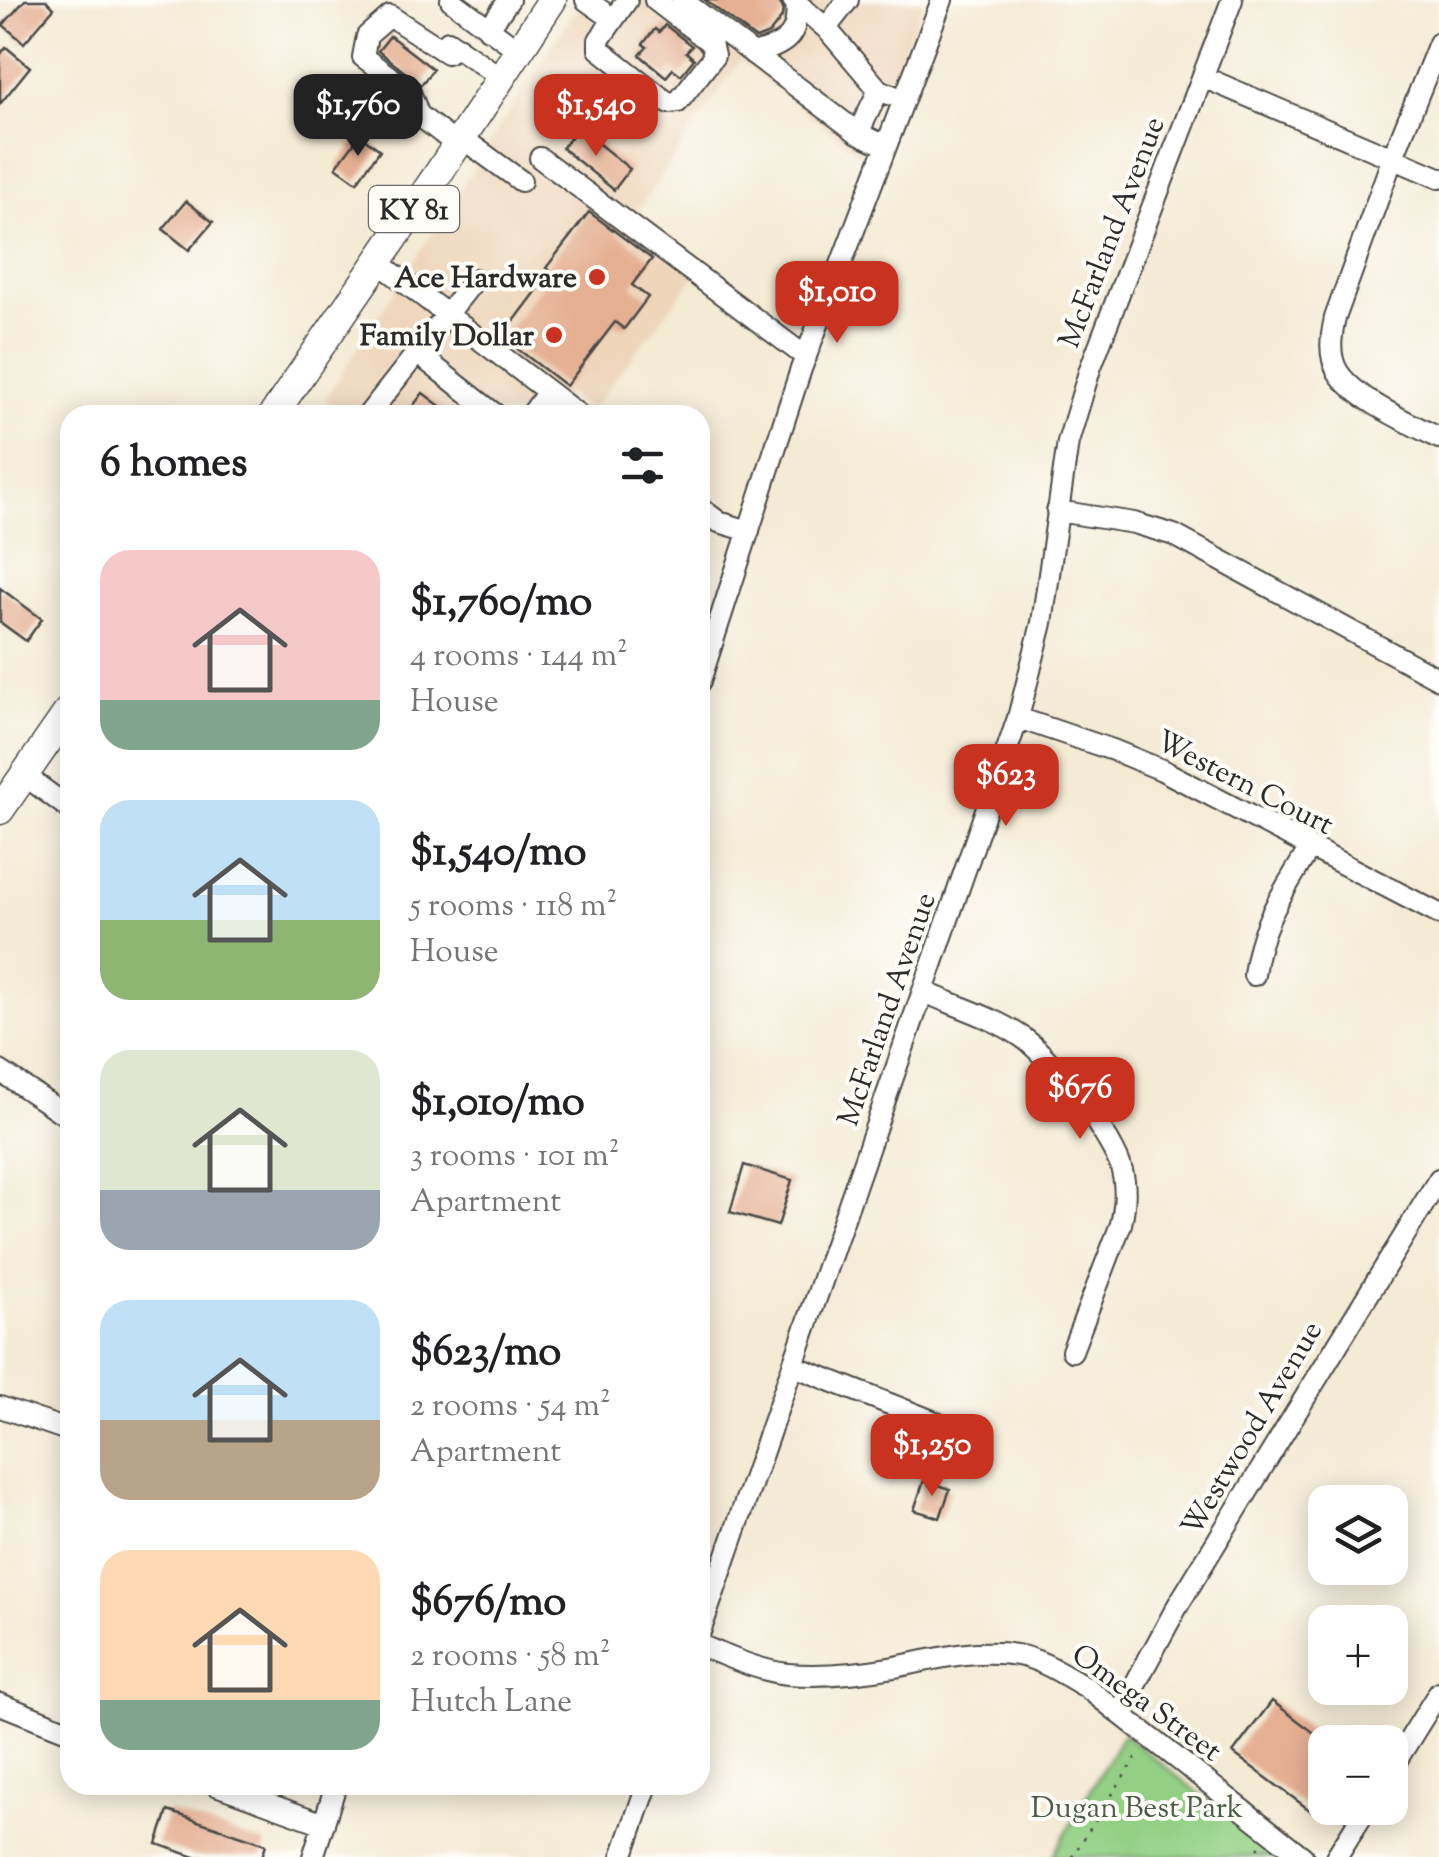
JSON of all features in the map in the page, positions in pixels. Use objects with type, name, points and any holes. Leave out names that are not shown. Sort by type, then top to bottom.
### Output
[{"type":"main road","name":"KY 81","points":[[280,405],[552,0]]},
{"type":"main road","points":[[0,810],[60,724]]},
{"type":"street","points":[[500,76],[386,0],[354,38],[356,65],[419,116],[522,182]]},
{"type":"street","points":[[451,0],[518,50]]},
{"type":"street","points":[[488,29],[509,0]]},
{"type":"street","points":[[586,0],[613,19]]},
{"type":"street","points":[[627,0],[599,40],[599,49],[668,103],[678,102],[714,56],[711,44],[655,0]]},
{"type":"street","points":[[682,0],[858,134],[886,146]]},
{"type":"street","points":[[826,28],[848,0]]},
{"type":"street","points":[[710,650],[806,357],[940,0]]},
{"type":"street","name":"McFarland Avenue","points":[[710,1604],[1018,718],[1042,624],[1068,442],[1090,369],[1232,0]]},
{"type":"street","points":[[754,54],[776,49],[788,38],[796,22],[794,1]]},
{"type":"street","points":[[794,1],[826,28],[879,90],[904,100]]},
{"type":"street","points":[[419,116],[410,92],[363,58],[367,36],[390,16],[447,54],[458,47]]},
{"type":"street","points":[[1439,44],[1394,157],[1331,336],[1338,372],[1351,387],[1439,438]]},
{"type":"street","points":[[1203,77],[1439,178]]},
{"type":"street","points":[[858,134],[879,90]]},
{"type":"street","points":[[540,158],[806,357]]},
{"type":"street","points":[[378,262],[565,405]]},
{"type":"street","points":[[376,405],[475,280]]},
{"type":"street","points":[[417,353],[483,405]]},
{"type":"street","points":[[538,405],[548,392]]},
{"type":"street","points":[[1057,511],[1134,523],[1174,536],[1439,679]]},
{"type":"street","points":[[710,515],[749,531]]},
{"type":"street","name":"Western Court","points":[[1018,718],[1162,770],[1439,914]]},
{"type":"street","points":[[24,776],[60,802]]},
{"type":"street","points":[[1254,975],[1268,917],[1309,848]]},
{"type":"street","points":[[924,992],[1006,1028],[1038,1050],[1094,1118],[1122,1166],[1126,1204],[1121,1224],[1072,1351]]},
{"type":"street","points":[[0,1071],[60,1111]]},
{"type":"street","name":"Westwood Avenue","points":[[1120,1712],[1178,1605],[1439,1179]]},
{"type":"street","points":[[794,1366],[971,1440]]},
{"type":"street","points":[[0,1407],[60,1428]]},
{"type":"street","name":"Omega Street","points":[[710,1650],[784,1674],[823,1675],[958,1653],[1021,1656],[1086,1687],[1303,1857]]},
{"type":"street","points":[[1408,1741],[1439,1692]]},
{"type":"street","points":[[0,1704],[60,1728]]},
{"type":"street","points":[[244,1795],[324,1824]]},
{"type":"street","points":[[313,1857],[333,1795]]},
{"type":"street","points":[[622,1857],[644,1795]]},
{"type":"street","points":[[1336,1857],[1356,1825]]},
{"type":"path","points":[[1072,1857],[1140,1752]]},
{"type":"shaded area","points":[[582,0],[924,0],[861,156],[740,60],[637,211],[704,265],[595,405],[582,405],[567,393],[558,405],[333,405],[325,399]]},
{"type":"green space","name":"Dugan Best Park","points":[[1123,1734],[1281,1857],[1052,1857]]},
{"type":"building","points":[[25,0],[46,0],[54,8],[24,43],[3,25]]},
{"type":"building","points":[[705,0],[778,0],[783,8],[782,17],[769,34],[756,39]]},
{"type":"building","points":[[665,25],[692,46],[686,52],[694,59],[681,75],[673,69],[666,77],[640,55],[655,29],[659,32]]},
{"type":"building","points":[[390,36],[433,69],[421,85],[378,51]]},
{"type":"building","points":[[6,47],[30,67],[0,104],[0,55]]},
{"type":"building","points":[[579,128],[630,169],[614,190],[562,148]]},
{"type":"building","points":[[360,135],[380,150],[357,182],[336,167]]},
{"type":"building","points":[[186,201],[213,222],[189,250],[163,229]]},
{"type":"building","points":[[589,212],[652,259],[632,285],[648,297],[624,329],[615,322],[566,386],[502,337],[551,272],[546,268]]},
{"type":"building","points":[[423,393],[439,405],[414,405]]},
{"type":"building","points":[[0,588],[42,619],[26,641],[0,622]]},
{"type":"building","points":[[744,1165],[792,1180],[778,1226],[730,1212]]},
{"type":"building","points":[[924,1480],[950,1489],[940,1518],[914,1510]]},
{"type":"building","points":[[1272,1701],[1308,1728],[1308,1809],[1233,1753]]},
{"type":"building","points":[[168,1811],[266,1844],[262,1857],[195,1857],[157,1844]]},
{"type":"place","name":"Ace Hardware","points":[[597,277]]},
{"type":"place","name":"Family Dollar","points":[[554,335]]}]
